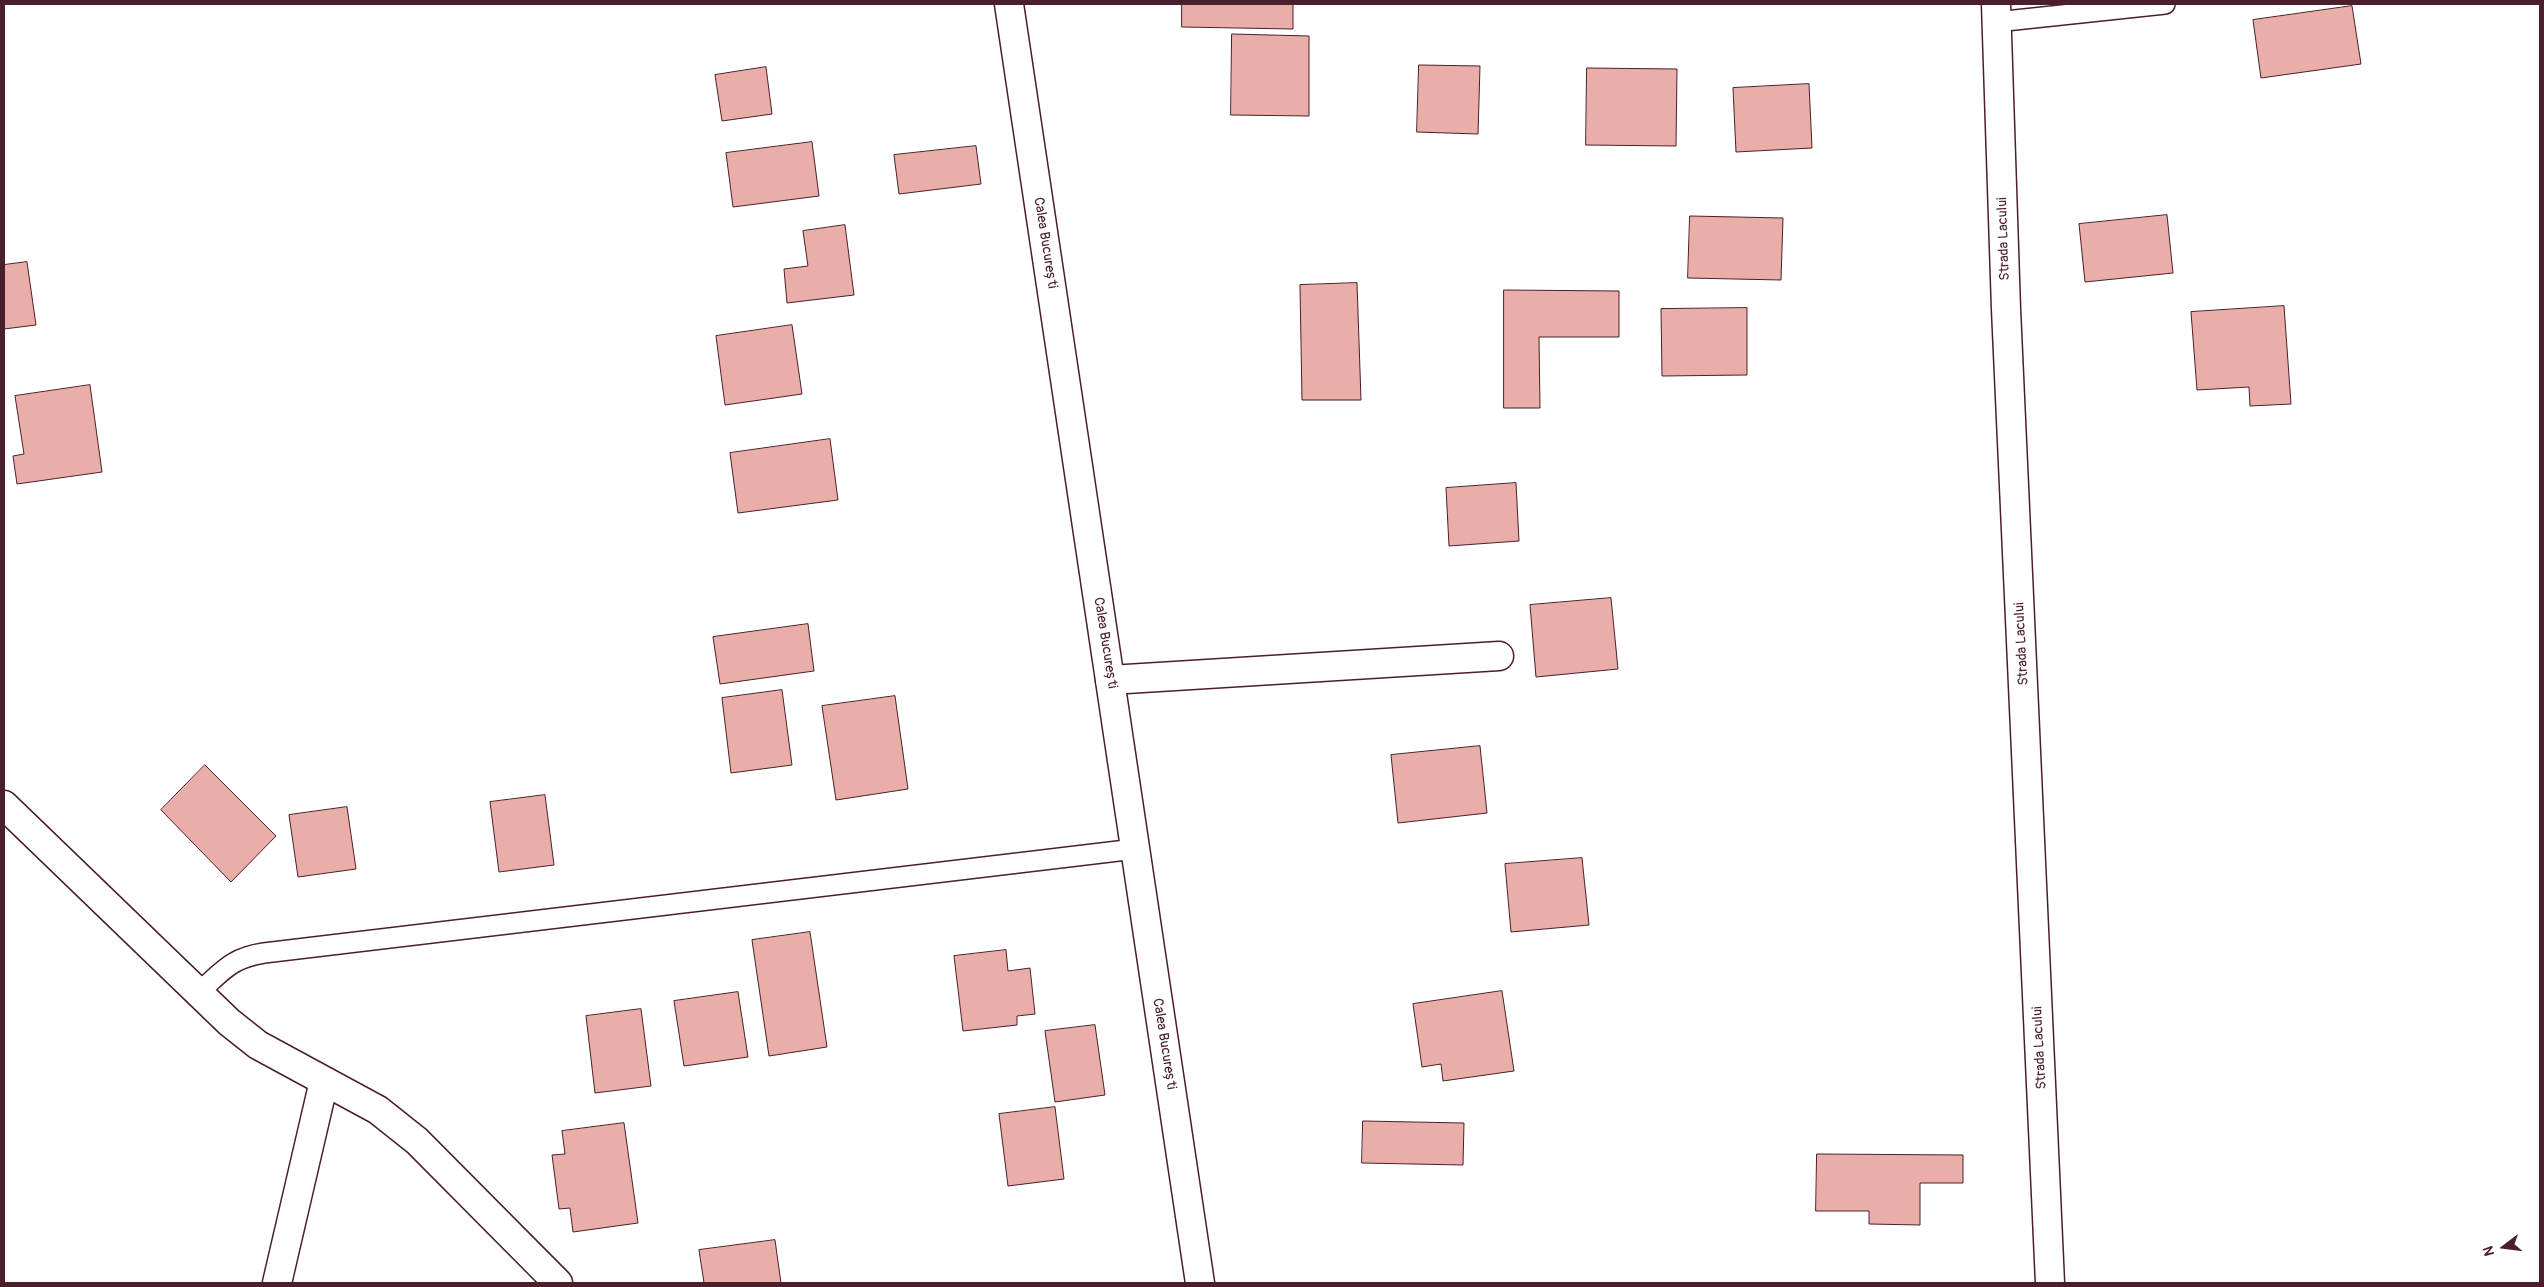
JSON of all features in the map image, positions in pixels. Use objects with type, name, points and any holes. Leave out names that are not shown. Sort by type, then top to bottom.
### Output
[{"type":"street","name":"Calea București","points":[[1009,4],[1200,1283]]},
{"type":"street","name":"Strada Lacului","points":[[1996,13],[2006,309],[2050,1283]]},
{"type":"street","points":[[1110,680],[1500,656]]},
{"type":"street","points":[[4,805],[229,1022],[258,1045],[378,1110],[417,1142],[558,1283]]},
{"type":"street","points":[[277,1283],[324,1081]]},
{"type":"lane","points":[[1996,13],[2165,4]]},
{"type":"lane","points":[[200,992],[233,961],[264,953],[1135,849]]},
{"type":"building","points":[[1182,4],[1293,4],[1293,29],[1182,27]]},
{"type":"building","points":[[2352,6],[2361,64],[2261,78],[2253,20]]},
{"type":"building","points":[[1232,34],[1309,36],[1309,116],[1231,115]]},
{"type":"building","points":[[1419,65],[1480,66],[1478,134],[1417,132]]},
{"type":"building","points":[[766,67],[772,114],[722,121],[715,75]]},
{"type":"building","points":[[1587,68],[1677,69],[1676,146],[1586,145]]},
{"type":"building","points":[[1809,84],[1812,148],[1736,152],[1733,88]]},
{"type":"building","points":[[812,142],[819,196],[733,207],[726,153]]},
{"type":"building","points":[[976,146],[981,184],[899,194],[894,155]]},
{"type":"building","points":[[2167,215],[2173,273],[2085,282],[2079,224]]},
{"type":"building","points":[[1690,216],[1783,218],[1781,280],[1688,278]]},
{"type":"building","points":[[845,225],[854,295],[787,303],[784,269],[808,266],[803,231]]},
{"type":"building","points":[[27,262],[36,325],[4,329],[4,265]]},
{"type":"building","points":[[1357,283],[1361,400],[1302,400],[1300,285]]},
{"type":"building","points":[[1504,290],[1619,291],[1619,337],[1539,337],[1540,408],[1504,408]]},
{"type":"building","points":[[2284,306],[2291,404],[2250,406],[2249,387],[2197,390],[2191,312]]},
{"type":"building","points":[[1747,308],[1747,375],[1662,376],[1661,309]]},
{"type":"building","points":[[792,325],[802,394],[725,405],[716,336]]},
{"type":"building","points":[[90,385],[102,472],[17,484],[13,456],[24,454],[15,396]]},
{"type":"building","points":[[830,439],[838,500],[738,513],[730,453]]},
{"type":"building","points":[[1516,483],[1519,541],[1449,546],[1446,488]]},
{"type":"building","points":[[1611,598],[1618,669],[1536,677],[1530,605]]},
{"type":"building","points":[[808,624],[814,671],[720,684],[713,637]]},
{"type":"building","points":[[782,690],[792,765],[731,773],[722,698]]},
{"type":"building","points":[[895,696],[908,789],[836,800],[822,706]]},
{"type":"building","points":[[1480,746],[1487,813],[1398,823],[1391,755]]},
{"type":"building","points":[[205,765],[276,836],[231,882],[161,810]]},
{"type":"building","points":[[545,795],[554,865],[499,872],[490,802]]},
{"type":"building","points":[[347,807],[356,869],[298,877],[289,815]]},
{"type":"building","points":[[1582,858],[1589,925],[1511,932],[1505,864]]},
{"type":"building","points":[[810,932],[827,1047],[769,1056],[752,940]]},
{"type":"building","points":[[1006,950],[1008,971],[1030,968],[1035,1014],[1017,1016],[1017,1025],[963,1031],[954,956]]},
{"type":"building","points":[[1502,991],[1514,1071],[1443,1081],[1441,1064],[1422,1067],[1413,1004]]},
{"type":"building","points":[[738,992],[748,1057],[684,1066],[674,1001]]},
{"type":"building","points":[[641,1009],[651,1086],[595,1093],[586,1016]]},
{"type":"building","points":[[1095,1025],[1105,1095],[1055,1102],[1045,1031]]},
{"type":"building","points":[[1055,1107],[1064,1179],[1008,1186],[999,1114]]},
{"type":"building","points":[[1363,1121],[1464,1123],[1463,1165],[1362,1163]]},
{"type":"building","points":[[624,1123],[638,1223],[573,1232],[570,1208],[559,1209],[552,1155],[565,1154],[562,1131]]},
{"type":"building","points":[[1817,1154],[1963,1155],[1963,1183],[1920,1183],[1920,1225],[1869,1224],[1869,1211],[1816,1211]]},
{"type":"building","points":[[775,1240],[781,1283],[704,1283],[699,1250]]}]
